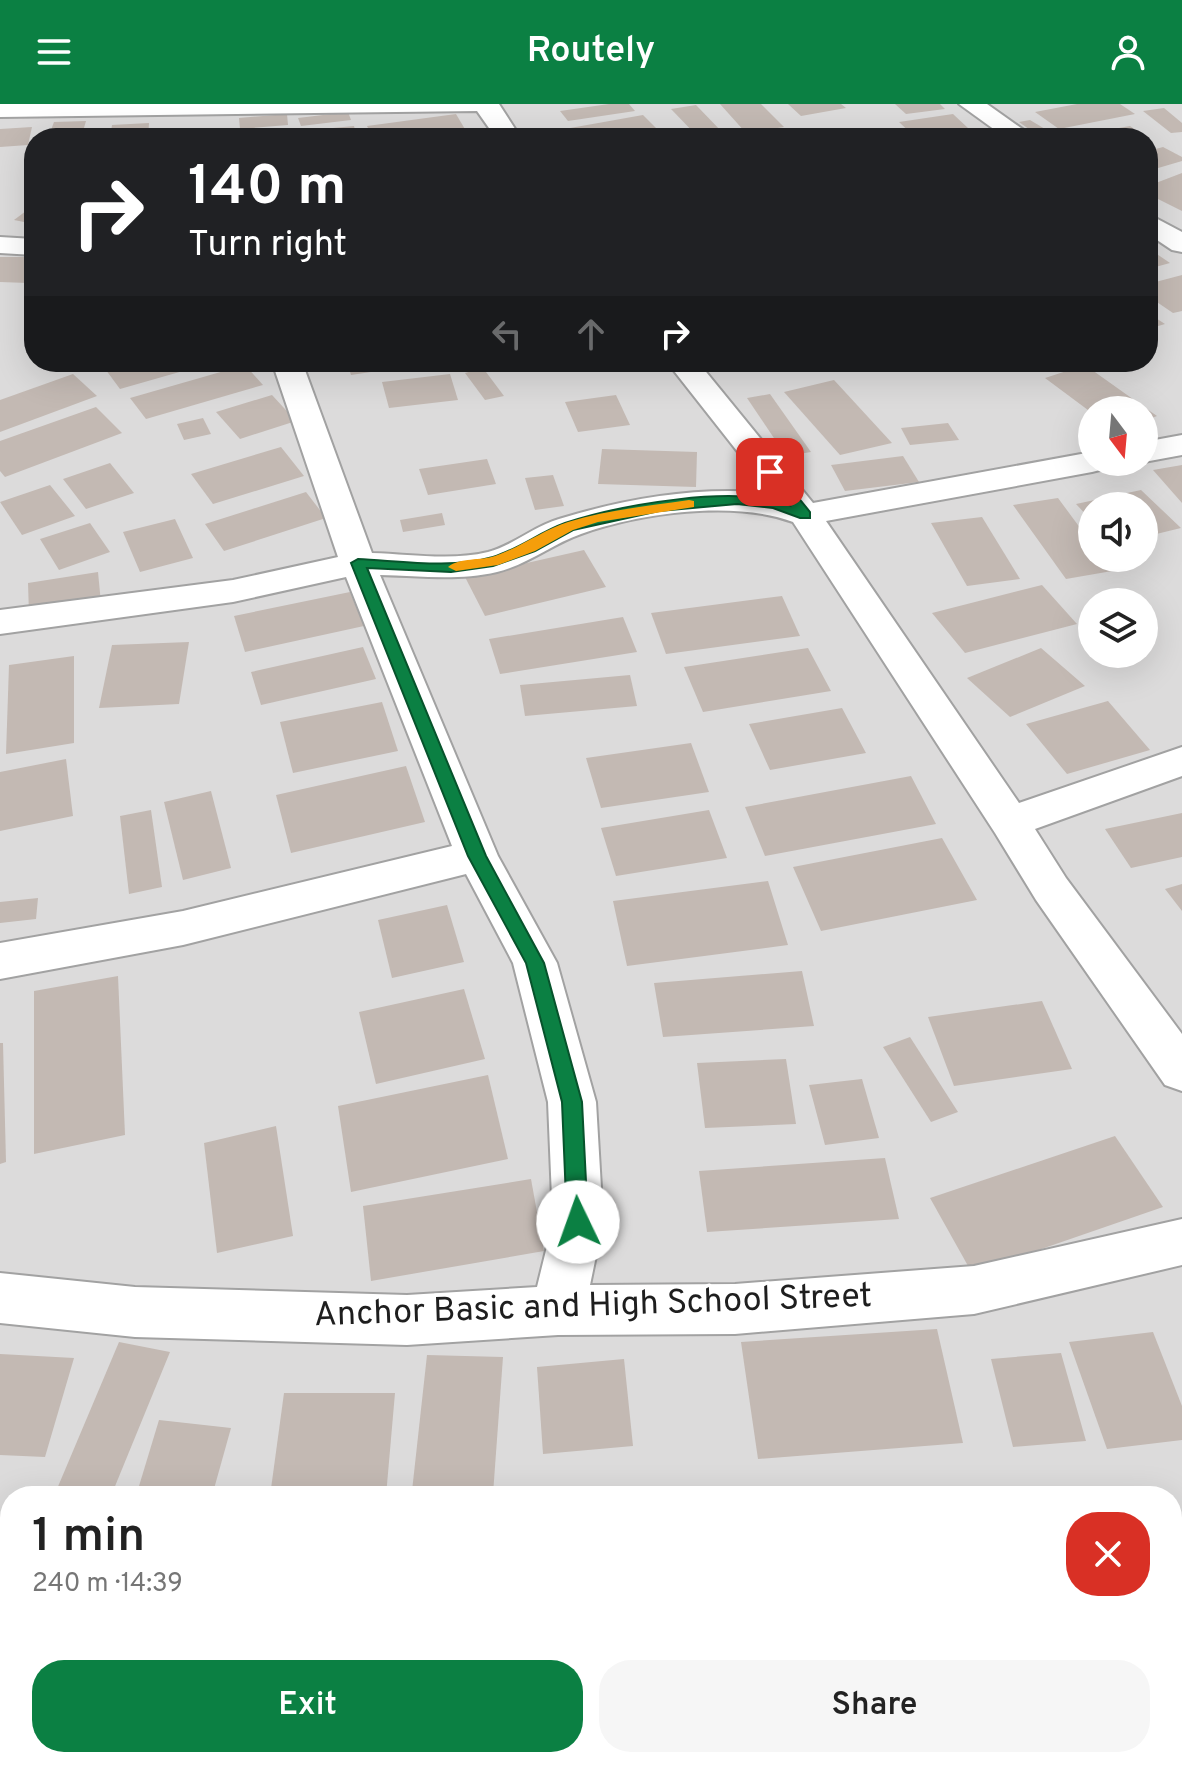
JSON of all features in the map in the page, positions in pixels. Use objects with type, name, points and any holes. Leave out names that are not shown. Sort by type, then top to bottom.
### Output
[{"type":"street","points":[[0,110],[485,104],[502,128]]},
{"type":"street","points":[[971,104],[1008,128]]},
{"type":"street","points":[[201,107],[207,128]]},
{"type":"street","points":[[1158,228],[1182,244]]},
{"type":"street","points":[[0,245],[24,246]]},
{"type":"street","points":[[291,372],[358,563],[477,856],[535,963],[572,1102],[578,1222],[558,1310]]},
{"type":"street","points":[[690,372],[805,515],[1010,822],[1051,889],[1182,1071]]},
{"type":"street","points":[[1158,449],[1182,445]]},
{"type":"street","points":[[0,622],[233,591],[358,563],[451,567],[493,562],[530,548],[568,527],[659,506],[737,500],[775,504],[805,515],[1078,465]]},
{"type":"street","points":[[1010,822],[1182,761]]},
{"type":"street","points":[[0,961],[183,928],[477,856]]},
{"type":"street","name":"Anchor Basic and High School Street","points":[[0,1298],[135,1312],[407,1320],[558,1310],[735,1309],[974,1290],[1182,1242]]},
{"type":"shaded area","points":[[0,104],[1182,104],[1182,1486],[0,1486]]},
{"type":"building","points":[[629,104],[635,111],[568,121],[560,111]]},
{"type":"building","points":[[720,104],[761,104],[784,127],[778,128],[742,128]]},
{"type":"building","points":[[788,104],[841,104],[846,108],[801,116]]},
{"type":"building","points":[[895,104],[940,104],[945,109],[906,114]]},
{"type":"building","points":[[1077,104],[1120,104],[1135,114],[1058,128],[1035,112]]},
{"type":"building","points":[[696,105],[718,128],[689,128],[671,109]]},
{"type":"building","points":[[1164,108],[1182,123],[1182,132],[1171,133],[1143,111]]},
{"type":"building","points":[[348,112],[351,120],[301,126],[298,118]]},
{"type":"building","points":[[287,114],[288,125],[240,128],[239,118]]},
{"type":"building","points":[[456,114],[464,128],[368,128]]},
{"type":"building","points":[[953,114],[968,128],[905,128],[899,122]]},
{"type":"building","points":[[643,115],[656,128],[570,128]]},
{"type":"building","points":[[1030,120],[1043,128],[1027,128],[1019,122]]},
{"type":"building","points":[[86,121],[84,128],[52,128],[54,122]]},
{"type":"building","points":[[149,123],[149,128],[112,128],[112,125]]},
{"type":"building","points":[[32,127],[24,128],[24,145],[0,147],[0,129]]},
{"type":"building","points":[[1163,147],[1182,157],[1182,161],[1158,168],[1158,148]]},
{"type":"building","points":[[1182,173],[1182,211],[1158,199],[1158,182]]},
{"type":"building","points":[[24,212],[24,222],[14,220]]},
{"type":"building","points":[[1158,255],[1170,263],[1158,266]]},
{"type":"building","points":[[0,257],[24,257],[24,283],[0,282]]},
{"type":"building","points":[[1182,275],[1182,311],[1173,313],[1158,303],[1158,281]]},
{"type":"building","points":[[107,372],[180,372],[120,389]]},
{"type":"building","points":[[221,372],[251,372],[263,385],[146,419],[130,398]]},
{"type":"building","points":[[486,372],[504,396],[485,400],[465,373]]},
{"type":"building","points":[[1063,372],[1095,372],[1129,396],[1078,396],[1078,403],[1045,378]]},
{"type":"building","points":[[73,374],[97,396],[0,432],[0,400]]},
{"type":"building","points":[[450,374],[458,400],[389,408],[382,382]]},
{"type":"building","points":[[834,380],[892,443],[840,455],[784,392]]},
{"type":"building","points":[[770,394],[811,452],[786,456],[747,398]]},
{"type":"building","points":[[272,395],[296,421],[240,439],[216,412]]},
{"type":"building","points":[[616,395],[630,425],[578,432],[565,402]]},
{"type":"building","points":[[96,407],[122,433],[5,477],[0,471],[0,441]]},
{"type":"building","points":[[203,418],[211,434],[184,440],[177,424]]},
{"type":"building","points":[[948,423],[959,440],[910,445],[901,428]]},
{"type":"building","points":[[281,447],[304,476],[213,504],[191,474]]},
{"type":"building","points":[[602,449],[697,452],[696,487],[598,484]]},
{"type":"building","points":[[903,456],[919,482],[845,491],[831,465]]},
{"type":"building","points":[[487,459],[496,484],[428,495],[419,469]]},
{"type":"building","points":[[110,463],[134,493],[86,509],[63,479]]},
{"type":"building","points":[[1182,465],[1182,503],[1158,476],[1158,469]]},
{"type":"building","points":[[553,475],[564,506],[535,510],[525,478]]},
{"type":"building","points":[[50,485],[75,516],[22,535],[0,502]]},
{"type":"building","points":[[306,492],[326,518],[224,551],[205,524]]},
{"type":"building","points":[[1058,498],[1078,525],[1078,572],[1106,572],[1066,579],[1013,505]]},
{"type":"building","points":[[1158,506],[1181,528],[1158,534]]},
{"type":"building","points":[[442,513],[445,525],[403,532],[400,520]]},
{"type":"building","points":[[982,517],[1020,579],[967,586],[931,523]]},
{"type":"building","points":[[175,519],[193,558],[140,572],[123,532]]},
{"type":"building","points":[[90,523],[110,552],[59,570],[40,539]]},
{"type":"building","points":[[584,550],[606,587],[485,616],[465,577]]},
{"type":"building","points":[[98,572],[101,603],[29,615],[28,583]]},
{"type":"building","points":[[1042,585],[1077,624],[965,653],[932,613]]},
{"type":"building","points":[[350,592],[364,626],[245,652],[234,616]]},
{"type":"building","points":[[782,596],[800,636],[666,654],[651,613]]},
{"type":"building","points":[[623,617],[637,652],[500,674],[489,639]]},
{"type":"building","points":[[189,642],[179,704],[99,708],[112,645]]},
{"type":"building","points":[[363,647],[376,679],[261,705],[251,672]]},
{"type":"building","points":[[808,648],[831,691],[703,712],[684,667]]},
{"type":"building","points":[[1041,648],[1085,686],[1010,717],[967,678]]},
{"type":"building","points":[[74,656],[74,743],[6,754],[9,665]]},
{"type":"building","points":[[630,675],[637,706],[525,716],[520,685]]},
{"type":"building","points":[[1108,701],[1150,750],[1067,774],[1026,724]]},
{"type":"building","points":[[382,702],[398,751],[293,773],[280,722]]},
{"type":"building","points":[[842,708],[866,753],[770,770],[749,724]]},
{"type":"building","points":[[691,743],[709,792],[601,808],[586,758]]},
{"type":"building","points":[[66,759],[73,816],[0,831],[0,772]]},
{"type":"building","points":[[406,766],[425,822],[291,853],[276,795]]},
{"type":"building","points":[[911,776],[936,824],[765,856],[745,807]]},
{"type":"building","points":[[211,791],[231,868],[183,880],[164,802]]},
{"type":"building","points":[[151,810],[162,887],[129,894],[120,816]]},
{"type":"building","points":[[709,810],[727,858],[616,876],[601,828]]},
{"type":"building","points":[[1182,813],[1182,857],[1131,868],[1105,829]]},
{"type":"building","points":[[942,838],[977,900],[821,931],[793,867]]},
{"type":"building","points":[[768,881],[788,945],[627,966],[613,901]]},
{"type":"building","points":[[1182,884],[1182,911],[1165,889]]},
{"type":"building","points":[[38,898],[36,919],[0,923],[0,902]]},
{"type":"building","points":[[447,905],[464,962],[392,978],[378,920]]},
{"type":"building","points":[[802,971],[814,1026],[663,1037],[654,983]]},
{"type":"building","points":[[118,976],[125,1135],[34,1154],[34,991]]},
{"type":"building","points":[[464,989],[485,1059],[376,1084],[359,1012]]},
{"type":"building","points":[[1042,1001],[1072,1069],[954,1086],[928,1017]]},
{"type":"building","points":[[910,1037],[958,1112],[931,1122],[883,1047]]},
{"type":"building","points":[[0,1043],[3,1043],[6,1162],[0,1164]]},
{"type":"building","points":[[786,1059],[796,1124],[705,1128],[697,1063]]},
{"type":"building","points":[[488,1075],[508,1159],[351,1192],[338,1106]]},
{"type":"building","points":[[862,1079],[879,1138],[825,1145],[809,1085]]},
{"type":"building","points":[[276,1126],[293,1236],[217,1253],[204,1143]]},
{"type":"building","points":[[1115,1136],[1163,1207],[972,1273],[930,1198]]},
{"type":"building","points":[[885,1158],[899,1219],[707,1232],[699,1171]]},
{"type":"building","points":[[531,1179],[544,1251],[371,1281],[363,1206]]},
{"type":"building","points":[[937,1329],[963,1443],[758,1459],[741,1342]]},
{"type":"building","points":[[1153,1332],[1182,1406],[1182,1440],[1107,1449],[1069,1342]]},
{"type":"building","points":[[119,1342],[170,1352],[115,1486],[58,1486]]},
{"type":"building","points":[[1061,1353],[1086,1441],[1013,1447],[991,1359]]},
{"type":"building","points":[[0,1354],[74,1358],[45,1457],[0,1455]]},
{"type":"building","points":[[427,1355],[503,1357],[494,1486],[413,1486]]},
{"type":"building","points":[[624,1359],[633,1446],[543,1454],[537,1367]]},
{"type":"building","points":[[284,1393],[395,1393],[387,1486],[271,1486]]},
{"type":"building","points":[[159,1420],[231,1428],[215,1486],[139,1486]]},
{"type":"slow traffic","points":[[456,567],[493,562],[530,548],[568,527],[596,518],[659,506],[689,504]]},
{"type":"route","points":[[578,1222],[572,1102],[535,963],[477,856],[358,563],[451,567],[493,562],[530,548],[568,527],[596,518],[659,506],[737,500],[775,504],[805,515],[770,472]]}]
